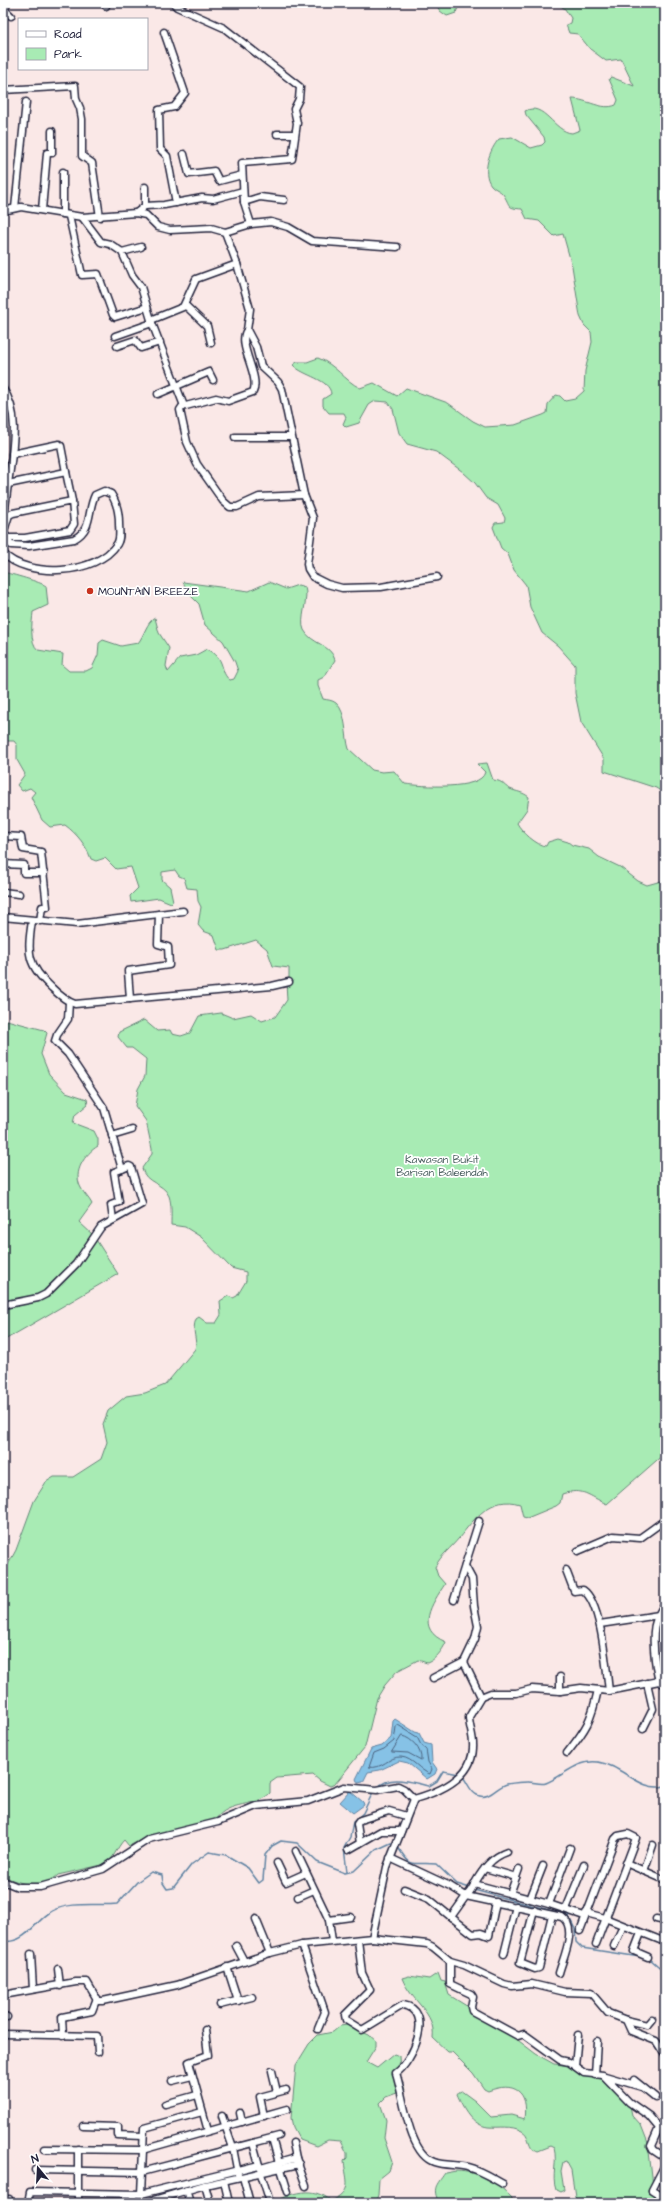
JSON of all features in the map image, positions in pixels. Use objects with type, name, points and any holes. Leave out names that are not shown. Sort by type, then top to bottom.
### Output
[{"type":"street","points":[[173,3],[177,7],[224,28],[300,87],[299,99],[294,109],[297,123],[294,134],[292,159],[243,162],[241,164],[244,202],[251,224]]},
{"type":"street","points":[[3,8],[11,16]]},
{"type":"street","points":[[164,32],[185,93],[174,107],[159,110],[159,148],[160,152],[167,156],[176,203]]},
{"type":"street","points":[[3,90],[75,86],[76,99],[80,108],[82,119],[82,156],[92,163],[100,217]]},
{"type":"street","points":[[13,208],[26,102]]},
{"type":"street","points":[[42,210],[47,153],[52,153],[52,131]]},
{"type":"street","points":[[278,134],[294,134]]},
{"type":"street","points":[[184,154],[189,174],[214,171],[219,181],[242,175]]},
{"type":"street","points":[[63,172],[66,215],[82,275],[98,274],[113,315],[115,316],[147,307]]},
{"type":"street","points":[[145,187],[145,206]]},
{"type":"street","points":[[136,213],[145,206],[176,203],[202,198],[213,199],[243,191]]},
{"type":"street","points":[[244,202],[260,197],[284,200]]},
{"type":"street","points":[[3,206],[42,210],[82,217],[100,217],[136,213],[146,215],[158,227],[165,230],[211,228],[225,232],[251,224],[271,222],[288,227],[312,241],[397,247]]},
{"type":"street","points":[[3,211],[13,208]]},
{"type":"street","points":[[82,217],[101,242],[110,244],[122,252],[132,274],[141,287],[151,322],[184,406]]},
{"type":"street","points":[[225,232],[237,264],[250,308],[247,330],[244,338],[255,383],[253,392],[232,400],[216,398],[184,406],[180,410],[188,442],[197,464],[222,501],[230,507],[237,507],[259,497],[304,495]]},
{"type":"street","points":[[122,252],[141,248]]},
{"type":"street","points":[[115,336],[151,322],[185,305],[196,279],[237,264]]},
{"type":"street","points":[[185,305],[207,326],[212,343]]},
{"type":"street","points":[[247,330],[256,347],[261,366],[278,382],[282,389],[304,495],[313,518],[308,569],[319,581],[342,588],[368,588],[437,577]]},
{"type":"street","points":[[117,346],[135,340],[137,340],[141,348],[160,342]]},
{"type":"street","points":[[158,394],[210,372],[213,380]]},
{"type":"street","points":[[3,388],[10,404],[13,421],[12,454],[3,519]]},
{"type":"street","points":[[235,436],[291,437]]},
{"type":"street","points":[[5,538],[25,538],[70,530],[74,524],[72,501],[61,446],[58,444],[12,454]]},
{"type":"street","points":[[8,484],[66,472]]},
{"type":"street","points":[[3,553],[19,566],[51,571],[99,560],[107,555],[117,544],[120,537],[119,512],[111,494],[108,492],[101,492],[94,497],[87,528],[81,535],[74,539],[20,546],[11,545],[5,538],[4,531],[9,515],[72,501]]},
{"type":"street","points":[[3,836],[21,837],[23,848],[40,851],[47,906],[42,907],[40,921]]},
{"type":"street","points":[[3,864],[24,865],[24,873],[44,873]]},
{"type":"street","points":[[3,892],[19,894]]},
{"type":"street","points":[[3,916],[77,924],[115,921],[183,911]]},
{"type":"street","points":[[130,998],[128,971],[169,965],[168,947],[158,944],[159,914]]},
{"type":"street","points":[[32,920],[29,943],[30,962],[45,982],[68,1002],[87,1004],[130,998],[272,986],[289,982]]},
{"type":"street","points":[[68,1002],[68,1019],[55,1041],[68,1054],[104,1108],[122,1169]]},
{"type":"street","points":[[112,1136],[132,1130]]},
{"type":"street","points":[[3,1305],[38,1298],[46,1294],[76,1264],[101,1227],[142,1204],[131,1167],[114,1172],[119,1202],[111,1205],[113,1220]]},
{"type":"street","points":[[578,1551],[616,1536],[640,1538],[665,1520]]},
{"type":"street","points":[[454,1600],[479,1521]]},
{"type":"street","points":[[433,1678],[464,1662],[476,1639],[478,1626],[474,1606],[472,1579],[465,1566]]},
{"type":"street","points":[[566,1570],[574,1591],[583,1590],[590,1597],[600,1624],[604,1637],[609,1691]]},
{"type":"street","points":[[659,1681],[654,1650],[655,1622],[663,1610],[665,1601]]},
{"type":"street","points":[[600,1624],[659,1615]]},
{"type":"street","points":[[464,1662],[481,1697]]},
{"type":"street","points":[[560,1677],[560,1691]]},
{"type":"street","points":[[372,1938],[378,1903],[390,1858],[406,1816],[414,1799],[436,1792],[460,1777],[465,1771],[470,1761],[473,1746],[468,1717],[481,1697],[491,1693],[516,1693],[532,1689],[560,1691],[581,1688],[609,1691],[659,1681],[665,1685]]},
{"type":"street","points":[[643,1729],[652,1708],[647,1683]]},
{"type":"street","points":[[567,1753],[582,1735],[590,1720],[598,1690]]},
{"type":"street","points":[[3,1881],[18,1887],[40,1887],[103,1868],[149,1839],[218,1822],[256,1806],[308,1802],[348,1786],[370,1790],[377,1790],[392,1786],[401,1787],[414,1799]]},
{"type":"street","points":[[360,1843],[357,1824],[360,1820],[388,1811],[406,1816]]},
{"type":"street","points":[[348,1850],[382,1831],[401,1831]]},
{"type":"street","points":[[580,1931],[585,1914],[613,1842],[618,1836],[628,1834],[636,1838],[596,1944]]},
{"type":"street","points":[[644,1871],[653,1844]]},
{"type":"street","points":[[549,1904],[570,1848]]},
{"type":"street","points":[[296,1851],[329,1920],[332,1941]]},
{"type":"street","points":[[451,1917],[485,1868],[498,1855],[507,1852]]},
{"type":"street","points":[[390,1858],[450,1886],[510,1894],[605,1918],[665,1942]]},
{"type":"street","points":[[277,1863],[286,1882],[306,1873]]},
{"type":"street","points":[[626,1863],[664,1879],[665,1872]]},
{"type":"street","points":[[566,1909],[584,1865]]},
{"type":"street","points":[[530,1899],[543,1866]]},
{"type":"street","points":[[485,1868],[516,1877]]},
{"type":"street","points":[[510,1894],[519,1869]]},
{"type":"street","points":[[404,1889],[429,1899],[473,1934],[481,1933],[489,1936],[496,1902]]},
{"type":"street","points":[[471,1889],[496,1902],[566,1919],[570,1930],[559,1973]]},
{"type":"street","points":[[298,1897],[314,1890]]},
{"type":"street","points":[[504,1954],[516,1906]]},
{"type":"street","points":[[534,1910],[520,1963],[535,1969],[539,1968],[552,1915]]},
{"type":"street","points":[[329,1920],[351,1917]]},
{"type":"street","points":[[256,1919],[270,1953]]},
{"type":"street","points":[[656,1919],[665,1921]]},
{"type":"street","points":[[614,1946],[623,1926]]},
{"type":"street","points":[[641,1933],[634,1951],[648,1957]]},
{"type":"street","points":[[3,1995],[33,1989],[87,1982],[98,2001],[125,1998],[177,1984],[270,1953],[302,1945],[372,1938],[427,1944],[450,1961],[512,1986],[532,1984],[565,1992],[591,1993],[608,2013],[626,2020],[647,2025],[652,2018]]},
{"type":"street","points":[[358,1940],[362,1973],[370,1990],[345,2015],[346,2020],[362,2030],[403,2005],[410,2008],[420,2021],[420,2029],[414,2048],[403,2068],[396,2073],[402,2090],[406,2117],[421,2154],[435,2163],[467,2167],[503,2184]]},
{"type":"street","points":[[302,1945],[325,2012],[318,2029]]},
{"type":"street","points":[[236,1946],[244,1961]]},
{"type":"street","points":[[31,1954],[33,1989]]},
{"type":"street","points":[[450,1961],[450,1984],[471,1994],[473,1997],[471,2007],[472,2011],[518,2036],[524,2034],[560,2060],[575,2066],[584,2073],[603,2075],[642,2087]]},
{"type":"street","points":[[227,1967],[238,2001]]},
{"type":"street","points":[[58,1970],[60,1986]]},
{"type":"street","points":[[220,2005],[252,1997]]},
{"type":"street","points":[[63,2036],[62,2017],[92,2011],[97,1998]]},
{"type":"street","points":[[626,2020],[631,2031],[656,2042],[665,2055]]},
{"type":"street","points":[[205,2030],[208,2055],[189,2062],[208,2132]]},
{"type":"street","points":[[3,2034],[97,2036],[98,2052]]},
{"type":"street","points":[[575,2066],[578,2035]]},
{"type":"street","points":[[595,2075],[597,2041]]},
{"type":"street","points":[[272,2071],[277,2092]]},
{"type":"street","points":[[603,2075],[629,2102],[649,2116],[659,2128],[651,2146],[653,2150],[665,2158]]},
{"type":"street","points":[[172,2081],[192,2076]]},
{"type":"street","points":[[634,2080],[655,2097]]},
{"type":"street","points":[[264,2116],[260,2098],[286,2090]]},
{"type":"street","points":[[165,2104],[197,2095]]},
{"type":"street","points":[[44,2149],[142,2150],[287,2109]]},
{"type":"street","points":[[141,2194],[144,2128],[202,2112]]},
{"type":"street","points":[[240,2113],[242,2122]]},
{"type":"street","points":[[222,2116],[233,2148],[238,2170],[250,2203]]},
{"type":"street","points":[[83,2126],[118,2127],[118,2135],[143,2136]]},
{"type":"street","points":[[35,2170],[142,2172],[279,2136]]},
{"type":"street","points":[[272,2138],[288,2192]]},
{"type":"street","points":[[253,2143],[261,2168],[280,2166]]},
{"type":"street","points":[[293,2143],[306,2186]]},
{"type":"street","points":[[78,2149],[78,2203]]},
{"type":"street","points":[[148,2203],[168,2200],[186,2190],[205,2185],[261,2174],[280,2166],[298,2161]]},
{"type":"street","points":[[28,2203],[30,2192],[141,2194],[259,2164]]},
{"type":"street","points":[[665,2165],[652,2190],[665,2198]]},
{"type":"street","points":[[261,2174],[269,2199]]},
{"type":"street","points":[[224,2181],[229,2203]]},
{"type":"street","points":[[205,2185],[210,2203]]},
{"type":"street","points":[[186,2190],[190,2203]]},
{"type":"street","points":[[133,2194],[133,2203]]},
{"type":"green space","points":[[435,3],[459,4],[456,13],[447,16],[440,11]]},
{"type":"green space","points":[[557,3],[665,3],[665,794],[656,788],[604,771],[604,759],[581,722],[575,693],[575,665],[558,646],[542,633],[530,607],[526,585],[514,570],[508,554],[501,548],[493,527],[495,523],[504,522],[505,518],[498,505],[486,498],[475,483],[436,452],[407,444],[399,433],[393,409],[388,402],[375,401],[369,405],[359,423],[346,427],[343,424],[346,417],[344,413],[329,413],[323,406],[323,399],[331,394],[326,385],[297,369],[293,365],[297,362],[307,362],[318,358],[330,365],[354,385],[360,388],[374,383],[397,396],[406,388],[448,403],[473,421],[485,427],[515,425],[543,415],[547,413],[548,404],[556,395],[560,396],[565,401],[575,399],[584,391],[585,371],[592,342],[591,332],[584,325],[580,316],[572,266],[563,234],[554,236],[539,221],[527,219],[522,209],[511,207],[503,194],[491,185],[487,174],[490,155],[499,139],[512,137],[531,148],[542,145],[545,142],[544,137],[526,115],[525,111],[532,109],[538,110],[560,128],[572,133],[580,130],[572,99],[605,107],[616,105],[618,100],[609,79],[611,77],[634,86],[621,59],[606,61],[590,49],[578,34],[569,33],[566,25],[570,23],[571,18],[565,9]]},
{"type":"green space","name":"Kawasan Bukit Barisan Baleendah","points":[[3,572],[32,580],[46,586],[48,605],[33,612],[33,642],[38,650],[63,654],[62,665],[69,671],[86,671],[92,668],[98,655],[99,643],[103,640],[121,646],[138,643],[150,622],[155,618],[159,633],[169,648],[166,666],[168,672],[180,658],[196,655],[207,649],[220,661],[227,677],[230,680],[234,679],[238,671],[235,662],[223,641],[205,625],[199,604],[189,594],[183,582],[249,591],[269,582],[286,589],[298,585],[305,587],[306,597],[303,621],[304,630],[307,635],[325,647],[333,655],[335,660],[324,677],[318,680],[318,686],[323,699],[333,701],[340,707],[344,718],[349,749],[372,770],[382,772],[394,771],[405,784],[449,786],[462,785],[481,778],[485,772],[477,764],[487,763],[493,780],[499,781],[507,788],[529,797],[527,809],[517,823],[526,834],[538,844],[546,846],[548,842],[558,839],[572,845],[589,849],[599,857],[620,867],[638,881],[647,885],[665,880],[665,1453],[607,1504],[586,1493],[576,1491],[562,1494],[560,1503],[556,1506],[527,1518],[523,1517],[520,1504],[510,1502],[500,1503],[484,1510],[471,1523],[456,1542],[443,1555],[435,1567],[438,1576],[445,1584],[431,1608],[428,1623],[436,1637],[446,1642],[445,1645],[430,1662],[427,1663],[418,1660],[397,1671],[385,1685],[377,1698],[365,1747],[335,1784],[330,1786],[320,1781],[313,1775],[277,1778],[270,1783],[270,1793],[264,1798],[228,1809],[221,1813],[216,1819],[149,1836],[129,1846],[124,1840],[111,1860],[106,1864],[58,1875],[52,1880],[38,1884],[24,1883],[3,1876],[3,1574],[16,1550],[34,1501],[46,1482],[54,1477],[73,1477],[101,1459],[107,1442],[103,1424],[108,1411],[126,1396],[145,1393],[165,1385],[195,1349],[196,1342],[194,1328],[196,1319],[199,1317],[207,1323],[216,1323],[221,1315],[220,1301],[228,1296],[233,1298],[237,1296],[246,1281],[246,1272],[231,1268],[201,1237],[185,1227],[171,1225],[171,1206],[169,1196],[163,1188],[150,1180],[144,1173],[142,1168],[152,1154],[152,1149],[146,1121],[135,1106],[138,1089],[145,1076],[146,1059],[132,1048],[127,1048],[118,1037],[119,1032],[144,1020],[157,1031],[170,1030],[172,1034],[181,1036],[190,1033],[199,1016],[221,1013],[233,1018],[251,1014],[262,1021],[275,1017],[287,1000],[286,982],[289,978],[289,968],[273,966],[267,949],[256,940],[225,950],[219,950],[214,935],[203,931],[198,925],[201,907],[198,901],[197,889],[187,888],[184,878],[179,876],[175,870],[162,872],[162,880],[170,887],[173,901],[171,903],[159,898],[131,902],[130,896],[138,888],[131,867],[116,869],[105,858],[96,861],[91,859],[81,840],[65,825],[50,827],[42,820],[31,797],[35,792],[30,788],[22,791],[17,785],[25,774],[17,760],[17,745],[14,741],[3,741]]},
{"type":"green space","points":[[3,1019],[44,1030],[47,1033],[41,1054],[49,1074],[66,1092],[87,1099],[88,1104],[75,1115],[73,1123],[94,1131],[98,1139],[98,1146],[93,1149],[81,1164],[79,1170],[78,1176],[82,1190],[92,1204],[79,1222],[93,1235],[118,1274],[3,1341]]},
{"type":"green space","points":[[438,1973],[441,1981],[445,1982],[449,1995],[502,2028],[536,2054],[554,2064],[572,2066],[586,2075],[612,2082],[630,2106],[632,2115],[641,2125],[648,2143],[655,2203],[576,2203],[571,2170],[566,2161],[563,2162],[561,2171],[564,2190],[560,2192],[556,2190],[554,2180],[554,2148],[550,2146],[537,2151],[531,2147],[524,2132],[510,2127],[482,2126],[469,2115],[457,2094],[460,2090],[475,2101],[491,2117],[511,2115],[525,2119],[525,2101],[518,2091],[512,2088],[497,2088],[488,2091],[484,2089],[473,2073],[452,2052],[448,2052],[433,2038],[431,2021],[411,1994],[402,1978],[409,1976],[429,1979]]},
{"type":"green space","points":[[347,2025],[369,2035],[376,2041],[376,2046],[366,2062],[377,2068],[394,2054],[399,2056],[400,2075],[405,2090],[386,2097],[380,2103],[386,2120],[384,2138],[392,2162],[389,2171],[379,2179],[378,2195],[375,2203],[273,2203],[287,2196],[302,2192],[317,2193],[331,2201],[343,2193],[346,2189],[347,2180],[344,2161],[347,2158],[347,2153],[341,2141],[328,2140],[316,2146],[300,2140],[293,2127],[291,2118],[296,2065],[309,2044],[318,2035],[333,2032],[340,2026]]},
{"type":"green space","points":[[456,2171],[472,2173],[487,2178],[499,2186],[512,2198],[512,2203],[439,2203],[435,2190],[437,2184],[445,2173]]},
{"type":"water","points":[[395,1719],[419,1733],[424,1743],[431,1745],[432,1762],[437,1769],[435,1774],[427,1779],[408,1763],[399,1761],[380,1770],[368,1772],[363,1782],[358,1783],[356,1779],[371,1749],[382,1746],[391,1738],[393,1721]]},
{"type":"water","points":[[350,1791],[363,1802],[364,1805],[353,1813],[340,1802]]},
{"type":"waterway","points":[[462,1776],[474,1793],[485,1796],[507,1784],[528,1782],[544,1784],[577,1765],[598,1762],[607,1764],[648,1786],[665,1786]]},
{"type":"waterway","points":[[377,1788],[383,1783],[395,1780],[409,1781],[429,1786],[437,1781],[443,1771],[459,1774]]},
{"type":"waterway","points":[[347,1872],[344,1848],[350,1837],[353,1822],[363,1813],[373,1792]]},
{"type":"waterway","points":[[3,1941],[11,1941],[24,1936],[46,1915],[59,1908],[76,1905],[117,1904],[137,1882],[151,1872],[162,1875],[163,1883],[167,1889],[173,1888],[192,1864],[209,1852],[226,1855],[248,1868],[259,1883],[263,1880],[265,1855],[272,1846],[281,1841],[297,1843],[317,1862],[345,1873],[354,1871],[376,1850],[391,1843],[395,1845]]},
{"type":"waterway","points":[[398,1847],[410,1862],[436,1864],[457,1884],[470,1888]]},
{"type":"waterway","points":[[474,1890],[568,1915],[575,1929],[576,1942],[582,1948],[640,1957]]},
{"type":"waterway","points":[[650,1959],[665,1972]]},
{"type":"place","name":"MOUNTAIN BREEZE","points":[[90,591]]}]
